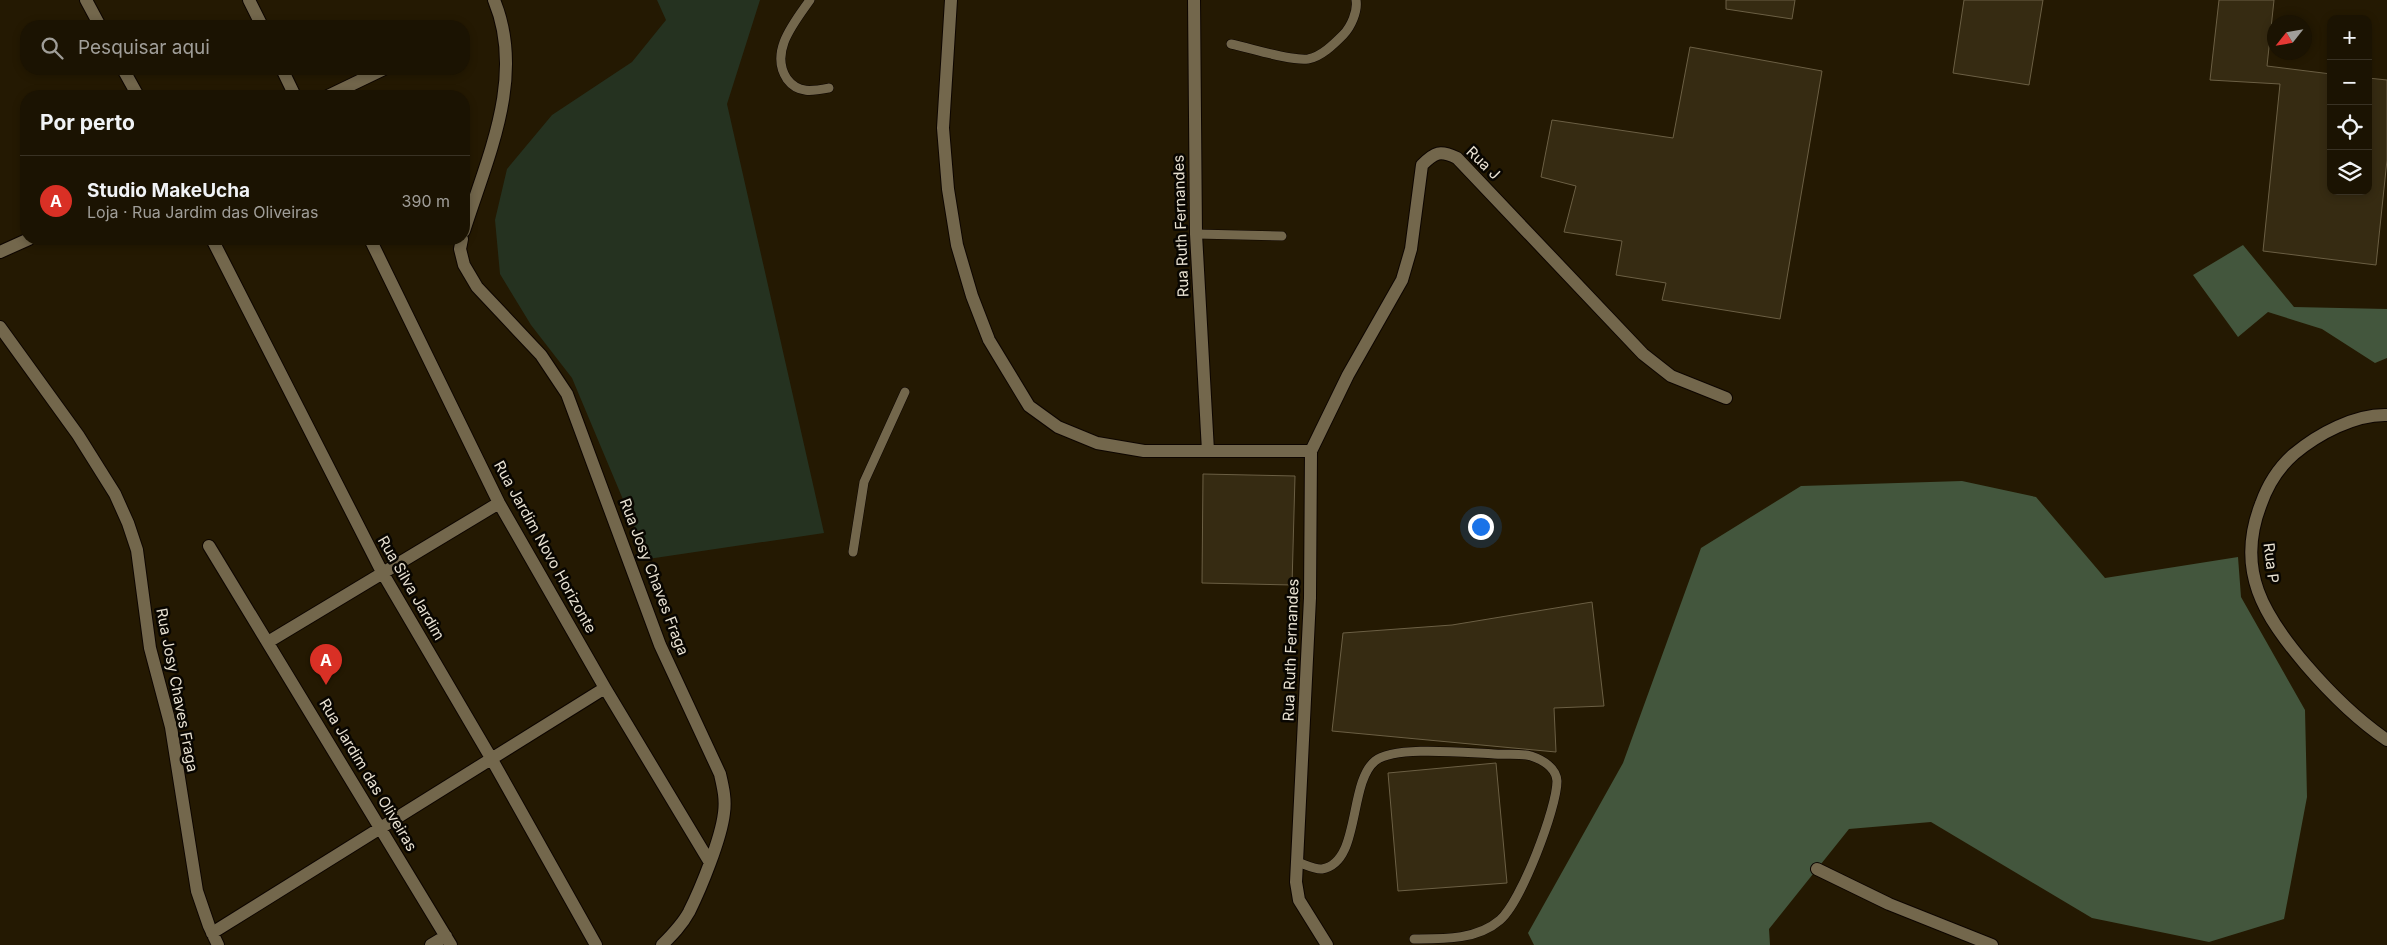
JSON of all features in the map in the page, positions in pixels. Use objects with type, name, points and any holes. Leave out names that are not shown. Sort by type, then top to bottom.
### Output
[{"type":"street","points":[[86,0],[97,20]]},
{"type":"street","points":[[249,0],[259,20]]},
{"type":"street","points":[[470,213],[499,126],[506,58],[502,18],[494,0]]},
{"type":"street","points":[[951,0],[942,128],[948,189],[957,245],[972,296],[997,354],[1029,406],[1058,427],[1097,443],[1144,450],[1311,451]]},
{"type":"street","name":"Rua Ruth Fernandes","points":[[1194,0],[1196,234],[1208,451]]},
{"type":"street","points":[[126,75],[135,90]]},
{"type":"street","points":[[285,75],[292,90]]},
{"type":"street","points":[[340,90],[372,75]]},
{"type":"street","name":"Rua J","points":[[1311,451],[1348,375],[1402,280],[1410,250],[1422,165],[1436,154],[1445,152],[1457,158],[1643,354],[1671,376],[1726,398]]},
{"type":"street","points":[[0,252],[20,243]]},
{"type":"street","name":"Rua Silva Jardim","points":[[215,245],[382,572],[491,758],[596,945]]},
{"type":"street","name":"Rua Jardim Novo Horizonte","points":[[373,245],[499,503],[605,688],[709,861]]},
{"type":"street","name":"Rua Josy Chaves Fraga","points":[[461,245],[464,265],[477,287],[541,355],[567,394],[660,645],[720,774],[725,796],[724,814],[709,861],[688,912],[677,930],[662,945]]},
{"type":"street","name":"Rua Josy Chaves Fraga","points":[[0,327],[78,435],[115,494],[128,522],[137,550],[150,648],[171,727],[190,857],[197,891],[218,945]]},
{"type":"street","name":"Rua P","points":[[2387,416],[2355,420],[2327,432],[2304,445],[2281,466],[2266,491],[2256,516],[2252,539],[2253,574],[2263,605],[2280,634],[2328,690],[2362,723],[2387,740]]},
{"type":"street","name":"Rua Ruth Fernandes","points":[[1311,451],[1310,607],[1296,882],[1299,900],[1327,945]]},
{"type":"street","points":[[268,642],[499,503]]},
{"type":"street","name":"Rua Jardim das Oliveiras","points":[[209,546],[449,941]]},
{"type":"street","points":[[212,933],[605,688]]},
{"type":"street","points":[[1817,869],[1890,904],[1992,945]]},
{"type":"street","points":[[431,945],[449,941]]},
{"type":"lane","points":[[810,0],[792,25],[779,55],[781,70],[792,85],[808,92],[829,88]]},
{"type":"lane","points":[[1231,44],[1278,55],[1308,58],[1330,48],[1347,31],[1357,7],[1356,0]]},
{"type":"lane","points":[[1196,234],[1282,236]]},
{"type":"lane","points":[[853,552],[864,482],[905,392]]},
{"type":"lane","points":[[1297,862],[1321,869],[1333,865],[1342,854],[1352,829],[1356,801],[1364,775],[1375,761],[1394,755],[1438,751],[1530,756],[1545,763],[1554,771],[1557,780],[1553,809],[1517,894],[1502,919],[1488,928],[1471,934],[1448,939],[1414,939]]},
{"type":"green space","points":[[657,0],[760,0],[727,104],[824,533],[648,559],[572,378],[531,325],[500,274],[495,220],[507,169],[552,115],[632,62],[666,20]]},
{"type":"green space","points":[[2243,245],[2294,307],[2387,309],[2387,358],[2375,363],[2322,329],[2268,312],[2238,337],[2193,275]]},
{"type":"green space","points":[[1962,481],[2036,497],[2105,578],[2238,557],[2241,597],[2305,710],[2307,797],[2284,919],[2209,942],[2092,918],[1931,822],[1849,829],[1769,929],[1770,945],[1534,945],[1528,933],[1623,763],[1701,548],[1801,486]]},
{"type":"building","points":[[1726,0],[1795,0],[1792,19],[1726,9]]},
{"type":"building","points":[[1964,0],[2043,0],[2029,85],[1953,73]]},
{"type":"building","points":[[2219,0],[2274,0],[2272,15],[2267,15],[2267,66],[2327,74],[2327,195],[2372,195],[2372,78],[2387,80],[2387,160],[2376,265],[2263,251],[2280,84],[2210,80]]},
{"type":"building","points":[[1690,47],[1822,71],[1780,319],[1662,300],[1666,283],[1616,275],[1622,241],[1564,232],[1576,186],[1541,177],[1552,120],[1673,138]]},
{"type":"building","points":[[1203,474],[1295,476],[1292,585],[1202,583]]},
{"type":"building","points":[[1592,602],[1604,706],[1554,708],[1556,752],[1332,731],[1343,633],[1452,625]]},
{"type":"building","points":[[1496,763],[1507,883],[1398,891],[1388,773]]},
{"type":"place","name":"Studio MakeUcha","points":[[326,685]]}]
